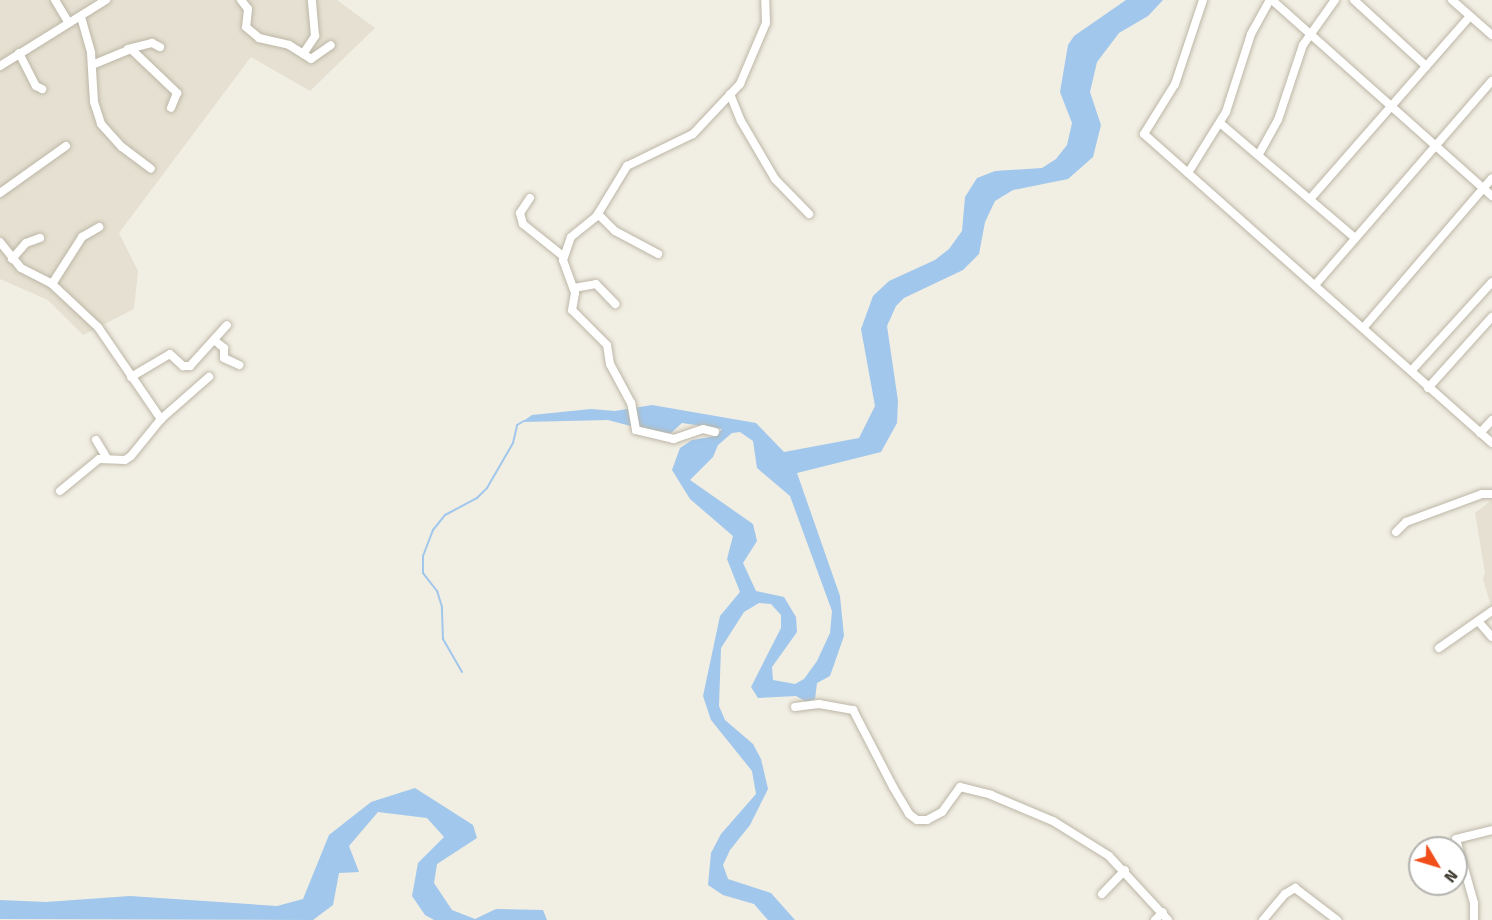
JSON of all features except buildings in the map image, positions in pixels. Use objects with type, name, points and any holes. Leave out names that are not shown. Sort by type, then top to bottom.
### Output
[{"type":"street","points":[[55,0],[69,23]]},
{"type":"street","points":[[0,66],[106,0]]},
{"type":"street","points":[[241,0],[248,9],[246,27],[254,34],[290,45],[313,59],[331,45]]},
{"type":"street","points":[[303,54],[315,36],[312,0]]},
{"type":"street","points":[[715,432],[703,429],[674,439],[634,427],[631,403],[610,364],[604,340],[572,310],[574,288],[563,263],[571,237],[598,214],[627,166],[693,134],[747,74],[767,15],[765,0]]},
{"type":"street","points":[[1203,0],[1175,84],[1144,134],[1492,443]]},
{"type":"street","points":[[1188,173],[1220,123],[1251,34],[1271,0],[1492,196]]},
{"type":"street","points":[[1259,154],[1278,120],[1295,63],[1309,33],[1335,0]]},
{"type":"street","points":[[1354,0],[1426,66]]},
{"type":"street","points":[[1452,0],[1492,35]]},
{"type":"street","points":[[1310,199],[1470,16]]},
{"type":"street","points":[[81,17],[92,65],[94,102],[101,124],[122,147],[152,169]]},
{"type":"street","points":[[92,65],[128,49],[152,43],[160,46]]},
{"type":"street","points":[[128,49],[177,93],[171,108]]},
{"type":"street","points":[[19,53],[36,86],[42,89]]},
{"type":"street","points":[[1315,285],[1492,81]]},
{"type":"street","points":[[730,94],[741,121],[775,179],[809,214]]},
{"type":"street","points":[[1220,123],[1355,238]]},
{"type":"street","points":[[0,194],[66,146]]},
{"type":"street","points":[[1364,327],[1492,178]]},
{"type":"street","points":[[530,198],[520,213],[523,225],[564,256]]},
{"type":"street","points":[[598,214],[615,231],[658,254]]},
{"type":"street","points":[[52,284],[82,237],[99,227]]},
{"type":"street","points":[[12,259],[29,241],[39,238]]},
{"type":"street","points":[[0,242],[21,268],[52,284],[98,327],[161,419]]},
{"type":"street","points":[[1412,370],[1492,282]]},
{"type":"street","points":[[574,288],[596,284],[615,304]]},
{"type":"street","points":[[1428,388],[1492,317]]},
{"type":"street","points":[[131,377],[170,354],[188,367],[227,325]]},
{"type":"street","points":[[214,340],[224,348],[224,358],[239,365]]},
{"type":"street","points":[[60,491],[99,459],[125,460],[131,456],[161,419],[209,377]]},
{"type":"street","points":[[1480,433],[1492,420]]},
{"type":"street","points":[[96,440],[107,458]]},
{"type":"street","points":[[1396,532],[1406,522],[1482,494],[1492,494]]},
{"type":"street","points":[[1439,648],[1492,611]]},
{"type":"street","points":[[1478,621],[1492,638]]},
{"type":"street","points":[[795,707],[819,704],[853,710],[893,787],[909,814],[917,820],[936,816],[955,790],[966,786],[1053,820],[1125,870],[1168,920]]},
{"type":"street","points":[[1474,920],[1474,903],[1456,839],[1492,830]]},
{"type":"street","points":[[1102,894],[1125,870]]},
{"type":"street","points":[[1263,920],[1285,894],[1295,888],[1337,920]]},
{"type":"street","points":[[1155,920],[1163,912]]},
{"type":"shaded area","points":[[0,0],[337,0],[375,28],[310,91],[251,57],[119,233],[138,271],[134,309],[83,335],[48,300],[0,279]]},
{"type":"shaded area","points":[[1492,500],[1492,610],[1483,579],[1485,573],[1475,513]]},
{"type":"water","points":[[1126,0],[1163,0],[1148,16],[1119,33],[1097,62],[1090,92],[1101,125],[1093,157],[1068,179],[1013,190],[995,201],[985,222],[979,254],[963,270],[904,298],[896,306],[887,326],[898,401],[897,423],[881,452],[797,473],[840,596],[844,636],[830,676],[817,683],[815,699],[807,702],[796,696],[758,698],[751,687],[781,628],[781,615],[771,604],[759,603],[744,612],[721,648],[719,706],[725,720],[753,744],[761,759],[768,789],[750,825],[730,850],[723,865],[728,879],[771,893],[795,920],[768,920],[754,904],[723,895],[708,885],[711,853],[721,834],[756,794],[752,771],[711,720],[703,696],[720,616],[740,592],[727,559],[733,536],[690,499],[672,470],[680,448],[692,440],[716,436],[722,429],[682,423],[671,433],[657,433],[608,420],[522,422],[532,415],[591,409],[615,411],[652,405],[756,423],[784,452],[859,438],[875,406],[861,329],[873,296],[889,281],[935,260],[949,249],[962,231],[965,197],[977,178],[995,171],[1042,168],[1056,159],[1067,145],[1072,123],[1060,92],[1068,45],[1074,36]],"holes":[[[740,432],[753,441],[757,468],[790,496],[832,611],[830,633],[817,661],[804,679],[795,684],[773,680],[772,667],[797,632],[796,617],[784,597],[756,591],[743,563],[757,541],[753,524],[690,480],[713,457],[718,445],[732,433]]]},
{"type":"water","points":[[415,788],[473,825],[477,838],[437,864],[434,883],[452,910],[475,919],[496,909],[543,910],[547,920],[434,920],[425,915],[412,896],[418,863],[444,837],[427,818],[378,812],[349,846],[359,872],[339,873],[333,905],[313,920],[0,919],[0,900],[46,902],[130,896],[277,906],[303,899],[329,835],[371,802]]},
{"type":"waterway","points":[[462,672],[443,639],[442,607],[437,591],[423,573],[423,556],[433,530],[445,515],[477,498],[487,488],[513,443],[517,425],[524,421]]}]
